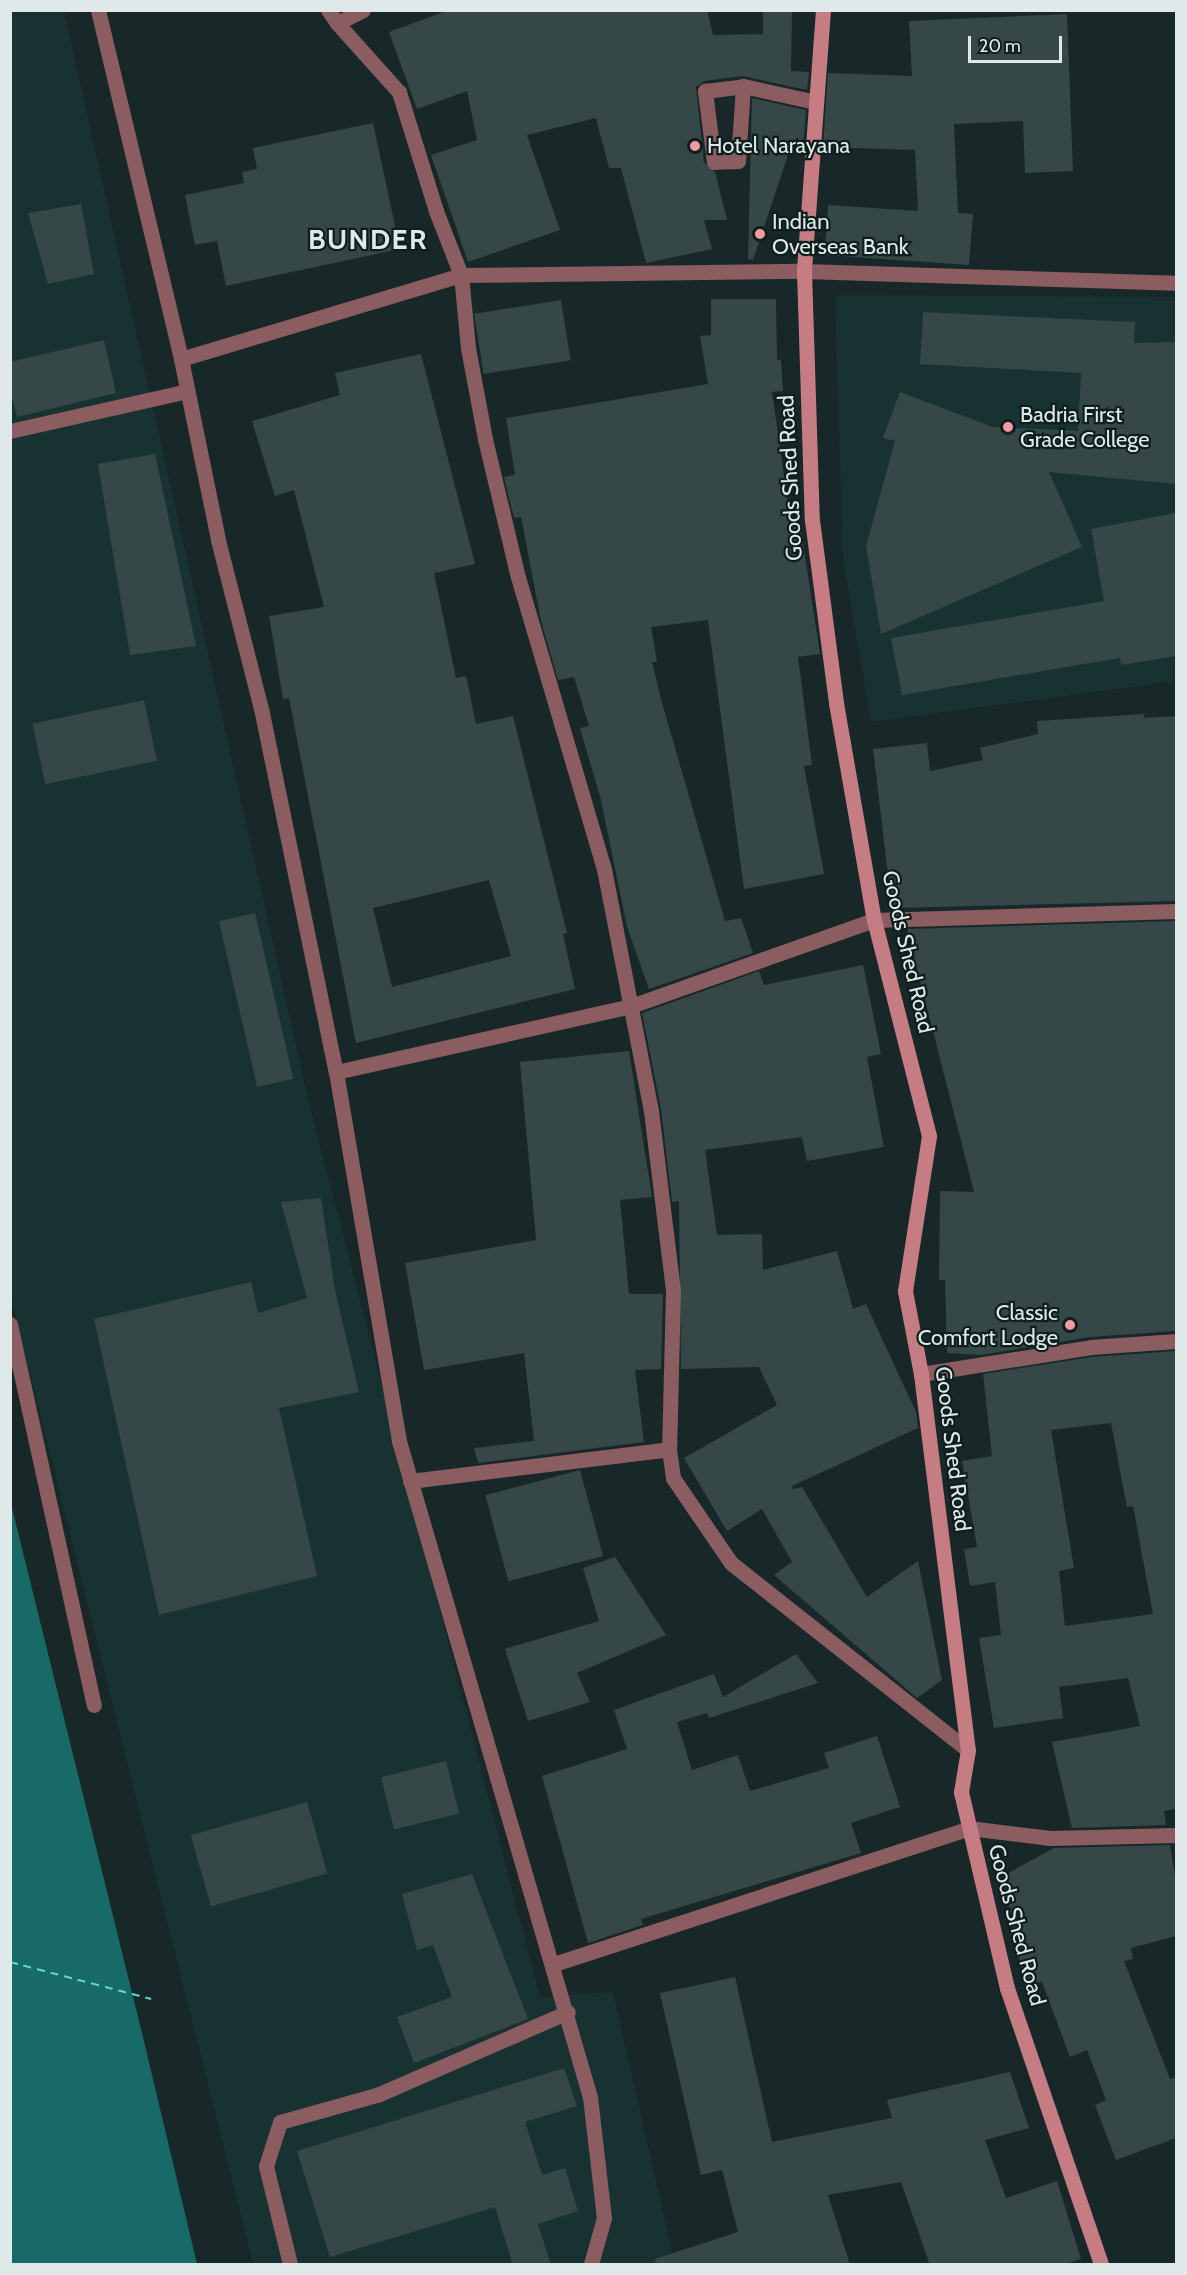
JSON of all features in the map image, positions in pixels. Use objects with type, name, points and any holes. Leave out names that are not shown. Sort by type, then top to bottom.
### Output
[{"type":"street","points":[[98,10],[181,359],[218,540],[262,713],[336,1072],[399,1442],[568,2012],[590,2097],[604,2218],[591,2265]]},
{"type":"street","points":[[363,10],[332,17],[399,92],[436,211],[461,275],[468,348],[485,439],[518,577],[604,869],[651,1111],[673,1290],[669,1449],[673,1478],[731,1563],[968,1750]]},
{"type":"street","name":"Goods Shed Road","points":[[824,10],[804,271],[812,520],[836,703],[874,920],[929,1136],[905,1291],[921,1374],[968,1750],[961,1792],[1007,1988],[1101,2265]]},
{"type":"street","points":[[743,86],[738,161],[714,162],[705,91],[743,86],[816,102]]},
{"type":"street","points":[[181,359],[461,275],[804,271],[1176,283]]},
{"type":"street","points":[[10,431],[188,391]]},
{"type":"street","points":[[336,1072],[631,1006],[874,920],[1176,911]]},
{"type":"street","points":[[10,1324],[94,1705]]},
{"type":"street","points":[[921,1374],[1091,1347],[1176,1341]]},
{"type":"street","points":[[410,1481],[669,1449]]},
{"type":"street","points":[[554,1964],[969,1828],[1050,1838],[1176,1835]]},
{"type":"street","points":[[290,2265],[266,2166],[280,2122],[377,2095],[568,2012]]},
{"type":"shaded area","points":[[10,11],[64,11],[308,1099],[540,1997],[613,1992],[675,2264],[253,2264],[11,1297]]},
{"type":"shaded area","name":"Badria First Grade College","points":[[835,295],[1176,297],[1176,681],[871,722],[843,557]]},
{"type":"water","points":[[10,1500],[142,2033],[197,2264],[11,2264]]},
{"type":"building","points":[[449,10],[707,10],[713,35],[763,34],[763,10],[792,10],[791,71],[809,72],[807,90],[743,76],[704,81],[696,87],[704,163],[715,172],[727,220],[704,220],[712,249],[646,263],[621,168],[609,168],[596,118],[527,135],[560,230],[468,262],[431,155],[477,140],[467,91],[417,109],[389,32]]},
{"type":"building","points":[[1067,14],[1073,171],[1025,173],[1023,121],[954,124],[958,213],[973,214],[969,265],[825,255],[828,205],[918,211],[915,150],[823,147],[828,73],[912,76],[909,21]]},
{"type":"building","points":[[752,98],[806,110],[803,147],[791,146],[753,260],[748,259]]},
{"type":"building","points":[[373,123],[400,249],[226,286],[217,241],[195,245],[185,195],[244,183],[242,172],[257,169],[253,148]]},
{"type":"building","points":[[81,204],[94,274],[48,284],[28,213]]},
{"type":"building","points":[[711,299],[776,299],[777,360],[781,360],[783,391],[772,392],[790,518],[799,517],[820,654],[798,657],[812,765],[804,766],[824,874],[744,889],[708,620],[651,627],[657,662],[652,662],[661,699],[725,921],[741,918],[753,953],[649,989],[627,927],[601,800],[580,728],[589,726],[574,677],[558,680],[541,621],[521,517],[514,518],[504,477],[515,475],[506,418],[708,384],[700,336],[711,335]]},
{"type":"building","points":[[561,300],[571,360],[484,374],[474,314]]},
{"type":"building","points":[[923,312],[1135,322],[1134,343],[1176,342],[1176,484],[1049,472],[1082,547],[881,634],[866,546],[895,441],[883,438],[900,392],[993,427],[1078,431],[1081,373],[920,364]]},
{"type":"building","points":[[104,340],[116,393],[17,417],[10,390],[10,362]]},
{"type":"building","points":[[421,354],[475,564],[434,573],[456,678],[466,676],[476,724],[513,716],[567,933],[563,934],[575,989],[356,1043],[289,698],[283,699],[269,616],[324,607],[294,490],[275,496],[252,421],[340,395],[335,373]],"holes":[[[489,880],[511,956],[392,987],[373,908]]]},
{"type":"building","points":[[155,454],[196,646],[130,655],[98,464]]},
{"type":"building","points":[[1176,513],[1176,656],[1121,665],[1120,658],[902,695],[891,638],[1104,601],[1091,529]]},
{"type":"building","points":[[144,700],[157,761],[45,784],[32,724]]},
{"type":"building","points":[[1144,714],[1144,718],[1176,716],[1176,901],[892,908],[873,749],[927,743],[930,771],[983,760],[980,748],[1038,734],[1037,721]]},
{"type":"building","points":[[255,913],[293,1079],[257,1087],[219,921]]},
{"type":"building","points":[[1176,921],[1176,1331],[1090,1337],[980,1355],[947,1353],[945,1280],[939,1280],[940,1191],[974,1192],[907,929]]},
{"type":"building","points":[[863,965],[881,1054],[867,1057],[884,1147],[807,1161],[802,1137],[705,1150],[717,1235],[762,1234],[763,1270],[837,1251],[853,1309],[866,1304],[916,1412],[918,1428],[792,1486],[793,1489],[802,1487],[867,1597],[918,1561],[942,1680],[917,1698],[774,1575],[792,1562],[762,1509],[727,1531],[684,1458],[777,1405],[759,1367],[681,1369],[679,1201],[672,1202],[661,1109],[642,1013],[759,971],[764,985]]},
{"type":"building","points":[[629,1051],[652,1197],[620,1200],[629,1294],[663,1294],[661,1369],[635,1370],[644,1442],[478,1463],[474,1448],[534,1441],[524,1353],[424,1370],[405,1263],[536,1240],[520,1062]]},
{"type":"building","points":[[321,1198],[335,1290],[359,1392],[279,1408],[317,1576],[159,1615],[94,1319],[251,1282],[258,1313],[307,1298],[281,1202]]},
{"type":"building","points":[[1176,1351],[1176,1809],[1164,1811],[1166,1825],[1072,1828],[1052,1742],[1140,1726],[1128,1678],[1059,1687],[1063,1718],[994,1728],[979,1638],[1001,1635],[995,1582],[970,1586],[964,1549],[977,1547],[962,1461],[992,1456],[983,1374],[1092,1357]],"holes":[[[1111,1423],[1127,1507],[1133,1506],[1153,1614],[1065,1626],[1059,1571],[1074,1568],[1051,1430]]]},
{"type":"building","points":[[580,1470],[603,1556],[508,1581],[485,1495]]},
{"type":"building","points":[[615,1557],[666,1635],[577,1673],[590,1702],[528,1721],[505,1649],[599,1621],[583,1568]]},
{"type":"building","points":[[796,1654],[818,1683],[709,1718],[707,1713],[677,1722],[692,1770],[738,1755],[750,1791],[829,1768],[824,1753],[877,1736],[900,1807],[851,1823],[861,1853],[641,1919],[643,1925],[588,1943],[542,1776],[627,1749],[614,1710],[714,1674],[723,1697]]},
{"type":"building","points":[[446,1761],[459,1813],[394,1830],[381,1777]]},
{"type":"building","points":[[307,1802],[327,1873],[211,1906],[191,1835]]},
{"type":"building","points":[[1170,1845],[1176,1882],[1176,1936],[1131,1948],[1133,1959],[1124,1961],[1170,2079],[1176,2077],[1176,2138],[1116,2160],[1095,2105],[1106,2100],[1087,2050],[1070,2057],[1042,1982],[1025,1987],[1003,1876],[1054,1848]]},
{"type":"building","points":[[472,1874],[528,2019],[414,2063],[397,2017],[452,1997],[433,1945],[417,1950],[402,1894]]},
{"type":"building","points":[[735,1977],[772,2142],[892,2118],[887,2100],[1010,2072],[1029,2128],[985,2140],[1006,2198],[1057,2181],[1081,2259],[1062,2265],[930,2265],[901,2182],[828,2195],[850,2265],[656,2265],[655,2259],[738,2232],[722,2170],[701,2175],[660,1993]]},
{"type":"building","points":[[564,2068],[577,2106],[525,2122],[542,2175],[565,2168],[578,2211],[538,2224],[551,2265],[513,2265],[495,2207],[330,2257],[297,2151]]},
{"type":"ferry route","points":[[10,1962],[151,1999]]},
{"type":"place","name":"Hotel Narayana","points":[[695,146]]},
{"type":"place","name":"Indian Overseas Bank","points":[[760,234]]},
{"type":"place","name":"Badria First Grade College","points":[[1008,427]]},
{"type":"place","name":"Classic Comfort Lodge","points":[[1070,1325]]},
{"type":"district","name":"BUNDER","points":[[368,239]]}]
